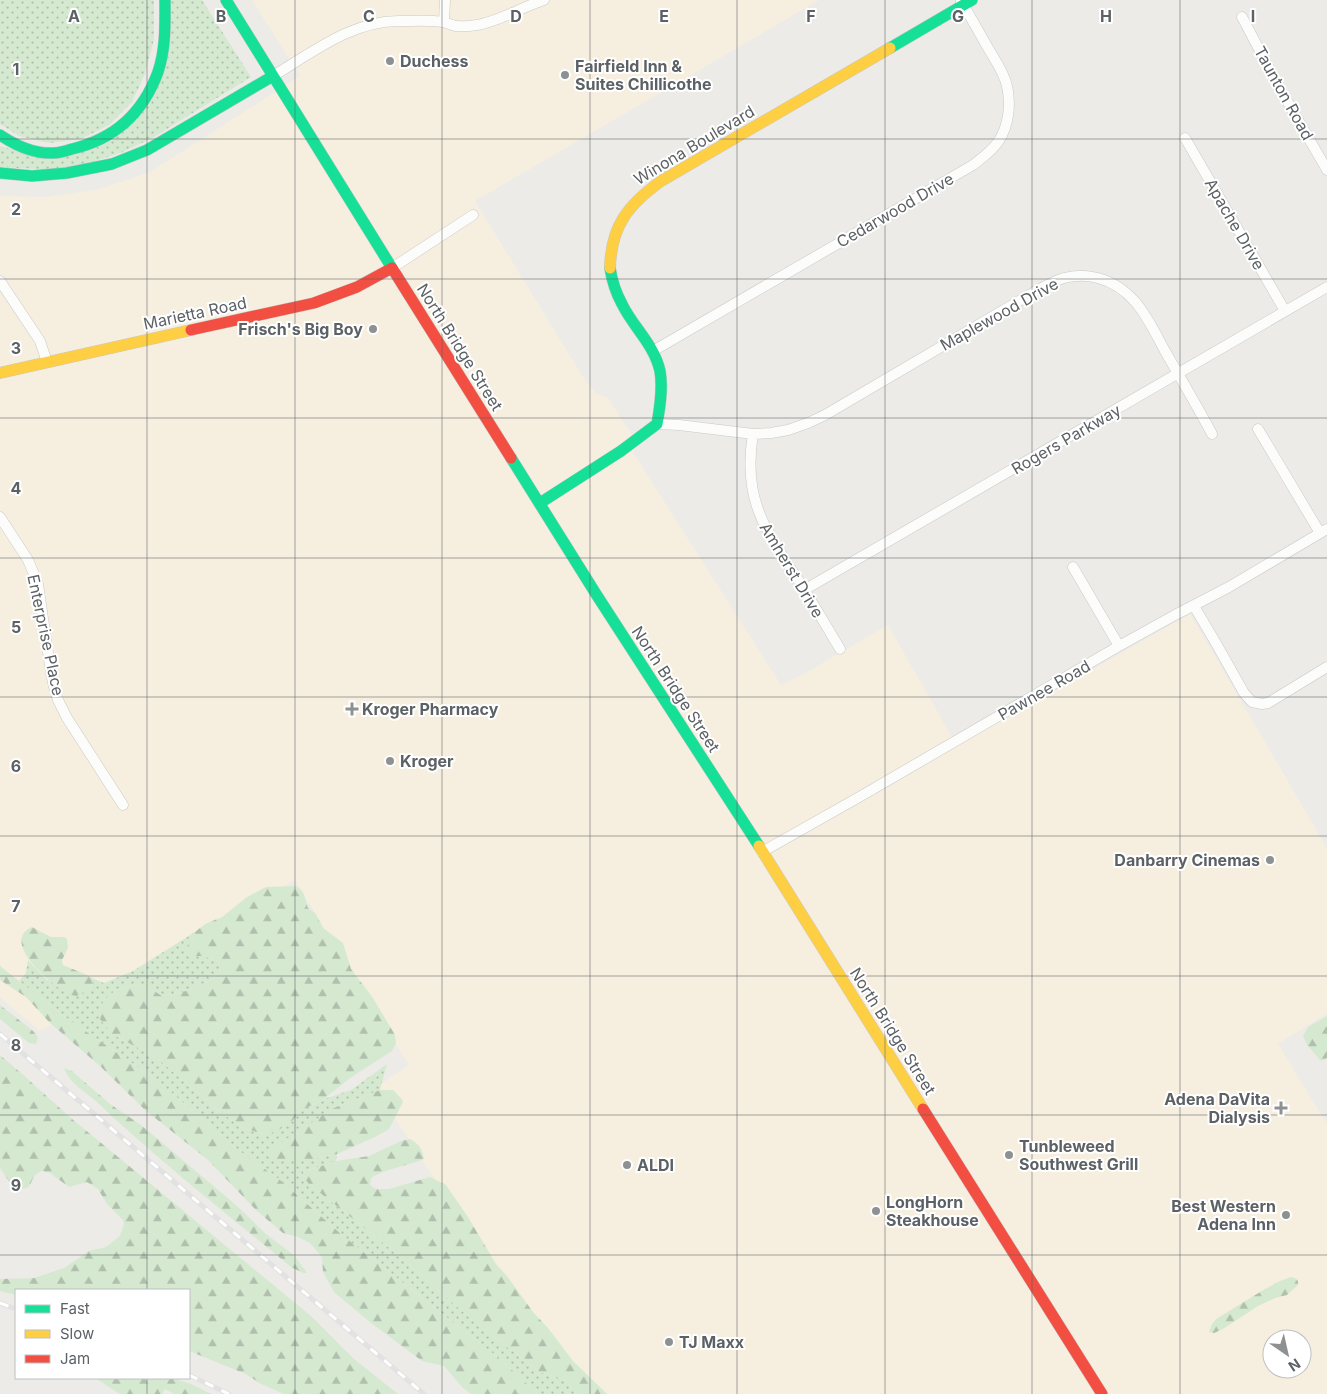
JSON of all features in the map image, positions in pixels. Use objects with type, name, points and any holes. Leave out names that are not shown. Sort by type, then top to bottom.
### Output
[{"type":"main road","points":[[0,135],[10,142],[33,150],[52,153],[92,145],[113,135],[132,118],[147,96],[156,76],[163,53],[165,0]]},
{"type":"main road","name":"North Bridge Street","points":[[226,0],[596,594],[762,852],[1102,1394]]},
{"type":"main road","name":"Winona Boulevard","points":[[657,424],[661,380],[658,364],[653,351],[615,291],[609,263],[615,233],[621,218],[649,188],[966,2]]},
{"type":"main road","points":[[0,173],[32,176],[68,173],[112,164],[147,150],[171,137],[273,76]]},
{"type":"main road","name":"Marietta Road","points":[[0,373],[314,303],[357,287],[392,268]]},
{"type":"main road","points":[[540,503],[634,442],[657,424]]},
{"type":"street","points":[[444,22],[445,0]]},
{"type":"street","points":[[273,76],[356,28],[399,21],[444,22],[457,26],[477,25],[490,22],[544,0]]},
{"type":"street","name":"Cedarwood Drive","points":[[653,351],[973,165],[992,149],[1004,132],[1007,120],[1009,98],[1007,86],[966,2]]},
{"type":"street","name":"Taunton Road","points":[[1242,17],[1327,170]]},
{"type":"street","name":"Apache Drive","points":[[1185,138],[1285,311]]},
{"type":"street","points":[[392,268],[473,215]]},
{"type":"street","name":"Maplewood Drive","points":[[753,434],[772,433],[808,424],[1036,291],[1065,277],[1091,276],[1107,281],[1125,291],[1136,302],[1212,434]]},
{"type":"street","points":[[0,281],[40,341],[47,362]]},
{"type":"street","name":"Rogers Parkway","points":[[804,590],[1327,287]]},
{"type":"street","points":[[657,424],[753,434]]},
{"type":"street","points":[[1258,428],[1324,531]]},
{"type":"street","name":"Amherst Drive","points":[[753,434],[749,455],[750,479],[762,522],[840,649]]},
{"type":"street","name":"Enterprise Place","points":[[0,516],[28,560],[38,584],[51,673],[58,700],[67,718],[123,806]]},
{"type":"street","name":"Pawnee Road","points":[[762,852],[1119,646],[1260,569],[1324,531]]},
{"type":"street","points":[[1073,567],[1119,646]]},
{"type":"street","points":[[1194,606],[1244,693],[1252,702],[1268,703],[1327,667]]},
{"type":"shaded area","points":[[252,0],[819,0],[475,201],[585,380],[596,394],[608,398],[632,435],[634,454],[781,685],[802,675],[888,625],[957,746],[1190,614],[1327,848],[1327,1013],[1278,1044],[1327,1124],[1327,1394],[595,1394],[507,1289],[375,1088],[409,1065],[295,880],[40,1031],[0,997],[0,196],[46,197],[100,189],[150,172],[300,76]]},
{"type":"green space","points":[[0,0],[154,0],[154,39],[145,74],[132,102],[109,125],[81,139],[49,143],[19,136],[0,124]]},
{"type":"green space","points":[[171,0],[202,0],[251,77],[154,137],[123,152],[90,163],[52,170],[0,167],[0,146],[45,158],[143,111]]},
{"type":"green space","points":[[296,886],[303,892],[308,908],[315,913],[323,928],[343,943],[351,969],[373,998],[395,1035],[396,1043],[392,1051],[350,1078],[324,1099],[302,1110],[293,1120],[276,1132],[263,1134],[241,1127],[214,1107],[157,1058],[112,1034],[100,1019],[103,1001],[116,990],[129,986],[145,985],[162,996],[183,992],[211,980],[221,970],[218,961],[203,956],[191,956],[184,950],[192,940],[195,932],[205,924],[222,917],[247,897],[266,887]]},
{"type":"green space","points":[[32,927],[51,937],[64,937],[67,939],[68,948],[62,960],[63,965],[94,979],[90,989],[76,996],[66,993],[39,971],[24,951],[21,942],[24,933]]},
{"type":"green space","points":[[195,932],[192,940],[191,956],[203,956],[218,961],[221,970],[211,980],[183,992],[162,996],[145,985],[129,986],[116,990],[103,1001],[112,1034],[157,1058],[214,1107],[241,1127],[263,1134],[293,1120],[302,1110],[324,1099],[351,1090],[387,1064],[380,1090],[334,1108],[314,1159],[337,1154],[336,1161],[303,1172],[309,1184],[392,1250],[477,1324],[540,1372],[566,1380],[576,1394],[538,1394],[501,1360],[342,1235],[280,1180],[234,1147],[158,1081],[65,1017],[19,981],[26,973],[28,960],[47,980],[90,989],[94,979],[104,983],[133,971]]},
{"type":"green space","points":[[0,966],[65,1017],[158,1081],[234,1147],[280,1180],[342,1235],[501,1360],[538,1394],[471,1394],[462,1387],[444,1366],[422,1361],[371,1323],[334,1292],[323,1272],[322,1257],[310,1243],[283,1233],[257,1211],[208,1160],[145,1110],[100,1066],[49,1022],[26,997],[0,980]]},
{"type":"green space","points":[[0,1005],[33,1031],[38,1037],[36,1044],[29,1043],[0,1019]]},
{"type":"green space","points":[[1327,1016],[1327,1058],[1321,1061],[1307,1045],[1303,1036],[1308,1027]]},
{"type":"green space","points":[[0,1055],[72,1119],[311,1316],[354,1359],[398,1394],[284,1394],[261,1384],[246,1374],[190,1351],[190,1289],[15,1289],[15,1295],[0,1291],[0,1279],[34,1278],[64,1268],[89,1251],[106,1247],[120,1236],[124,1224],[123,1220],[107,1204],[98,1189],[87,1182],[69,1187],[50,1173],[41,1171],[34,1176],[27,1188],[17,1189],[13,1187],[0,1168]]},
{"type":"green space","points":[[64,1068],[72,1071],[110,1104],[141,1125],[236,1205],[267,1235],[294,1255],[307,1273],[291,1267],[169,1166],[74,1083]]},
{"type":"green space","points":[[380,1090],[393,1090],[403,1102],[389,1129],[337,1154],[314,1159],[277,1159],[271,1154],[271,1149],[334,1108]]},
{"type":"green space","points":[[410,1139],[420,1147],[424,1159],[377,1175],[371,1178],[370,1185],[376,1189],[389,1189],[430,1177],[446,1185],[496,1264],[573,1361],[607,1394],[576,1394],[566,1380],[540,1372],[477,1324],[392,1250],[309,1184],[303,1177],[303,1172],[336,1161],[369,1156],[401,1141]]},
{"type":"green space","points":[[1291,1277],[1298,1281],[1298,1285],[1287,1295],[1258,1306],[1223,1329],[1214,1333],[1209,1332],[1216,1319],[1265,1289]]},
{"type":"green space","points":[[97,1379],[175,1379],[189,1383],[211,1394],[174,1394],[165,1389],[162,1394],[120,1394]]},
{"type":"railway","points":[[0,1034],[424,1394]]},
{"type":"railway","points":[[0,1303],[15,1309]]},
{"type":"railway","points":[[190,1375],[229,1394]]},
{"type":"traffic: fast","points":[[0,135],[32,150],[58,153],[101,139],[126,122],[136,112],[152,87],[161,63],[164,45],[165,0]]},
{"type":"traffic: fast","points":[[226,0],[392,268]]},
{"type":"traffic: fast","points":[[890,48],[972,0]]},
{"type":"traffic: fast","points":[[0,173],[32,176],[67,173],[112,164],[147,150],[273,76]]},
{"type":"traffic: fast","points":[[540,503],[621,451],[657,424],[661,384],[657,361],[620,300],[614,287],[610,268]]},
{"type":"traffic: fast","points":[[511,458],[596,594],[759,846]]},
{"type":"traffic: slow","points":[[610,268],[611,253],[618,228],[631,208],[649,190],[661,181],[890,48]]},
{"type":"traffic: slow","points":[[0,373],[191,330]]},
{"type":"traffic: slow","points":[[759,846],[923,1109]]},
{"type":"traffic: jam","points":[[392,268],[511,458]]},
{"type":"traffic: jam","points":[[191,330],[314,303],[357,287],[392,268]]},
{"type":"traffic: jam","points":[[923,1109],[1102,1394]]},
{"type":"place","name":"Duchess","points":[[390,61]]},
{"type":"place","name":"Fairfield Inn & Suites Chillicothe","points":[[565,75]]},
{"type":"place","name":"Frisch's Big Boy","points":[[373,329]]},
{"type":"place","name":"Kroger Pharmacy","points":[[352,709]]},
{"type":"place","name":"Kroger","points":[[390,761]]},
{"type":"place","name":"Danbarry Cinemas","points":[[1270,860]]},
{"type":"place","name":"Adena DaVita Dialysis","points":[[1281,1108]]},
{"type":"place","name":"Tunbleweed Southwest Grill","points":[[1009,1155]]},
{"type":"place","name":"ALDI","points":[[627,1165]]},
{"type":"place","name":"LongHorn Steakhouse","points":[[876,1211]]},
{"type":"place","name":"Best Western Adena Inn","points":[[1286,1215]]},
{"type":"place","name":"TJ Maxx","points":[[669,1342]]}]
